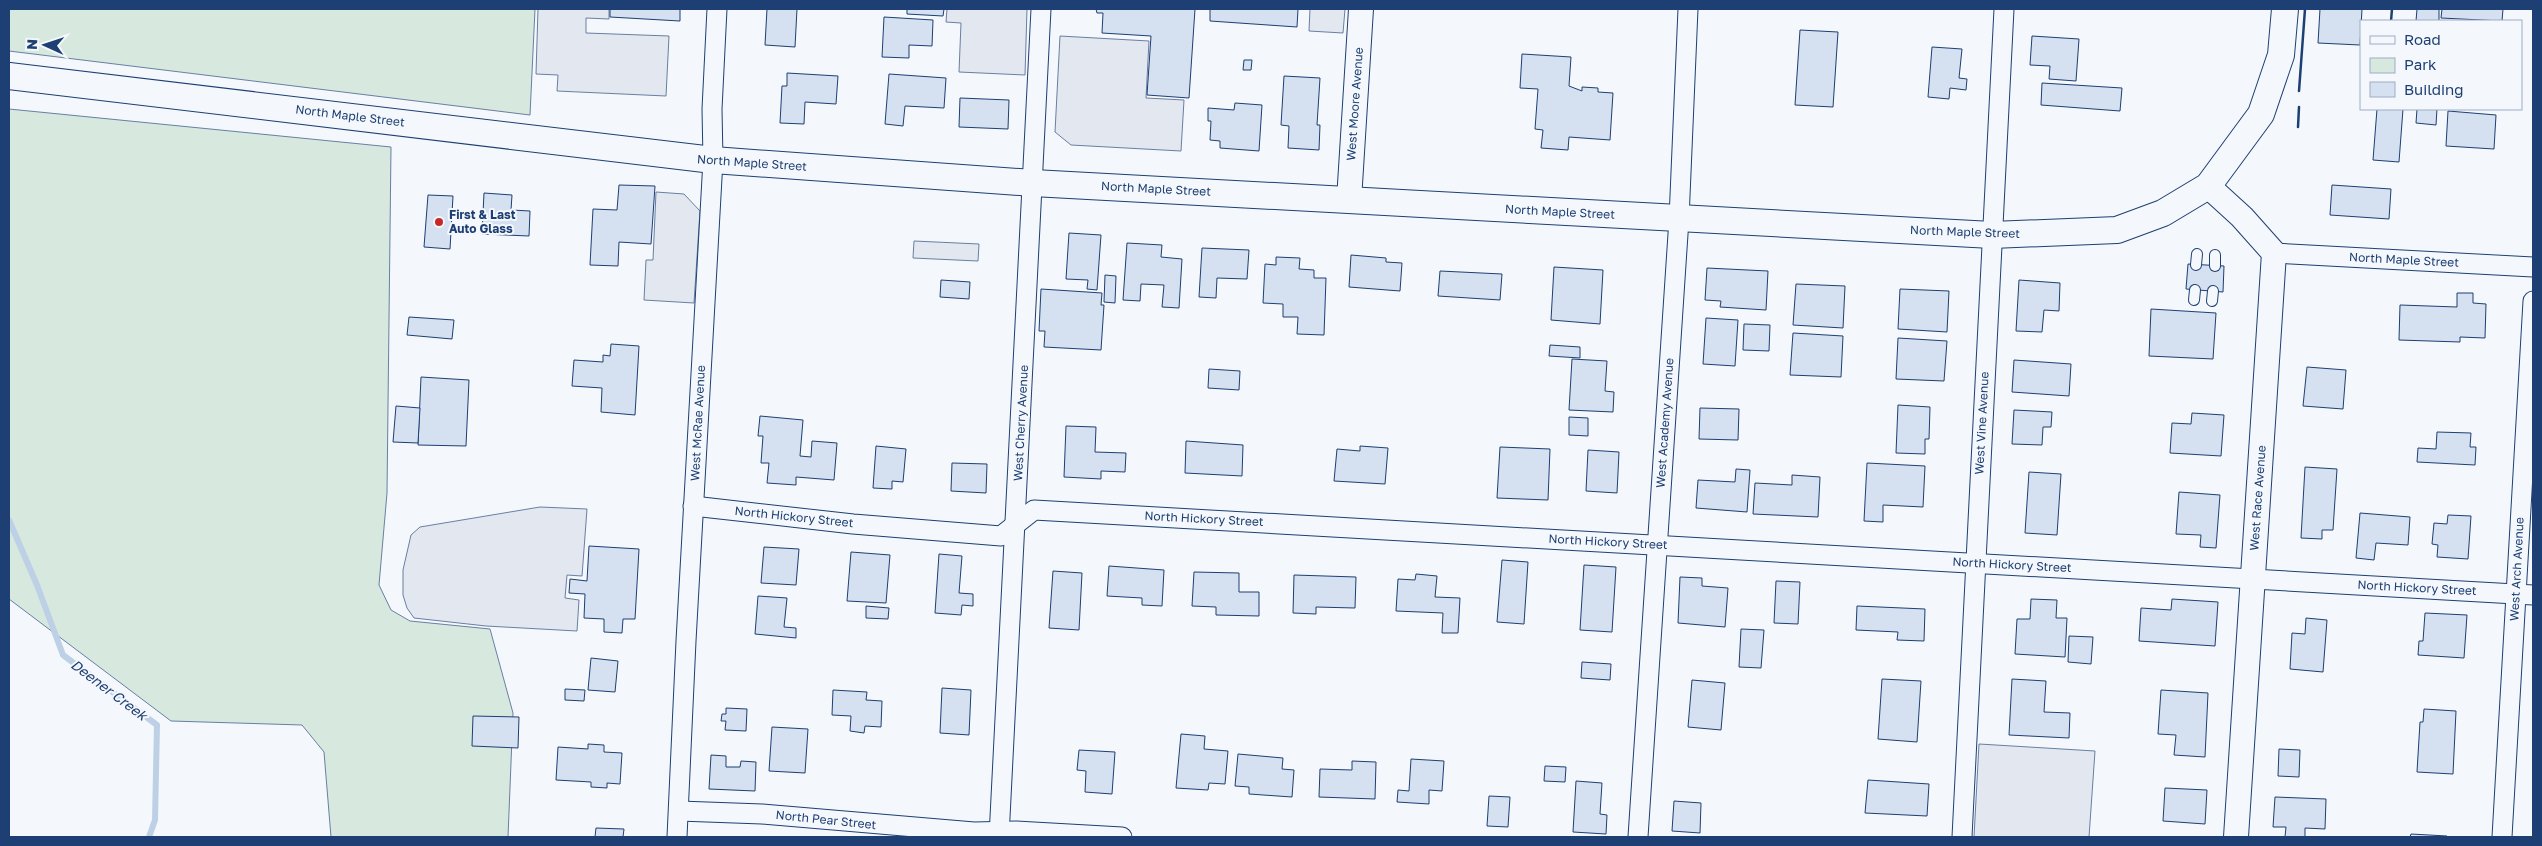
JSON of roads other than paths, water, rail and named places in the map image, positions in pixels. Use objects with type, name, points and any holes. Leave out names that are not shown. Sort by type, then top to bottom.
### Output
[{"type":"main road","name":"North Maple Street","points":[[9,76],[713,160],[1033,183],[1992,236],[2117,230],[2163,213],[2208,186],[2261,114],[2281,55],[2285,9]]},
{"type":"street","name":"West McRae Avenue","points":[[678,837],[693,506],[713,160],[712,109],[717,9]]},
{"type":"street","name":"West Cherry Avenue","points":[[999,835],[1041,9]]},
{"type":"street","name":"West Moore Avenue","points":[[1349,200],[1362,9]]},
{"type":"street","name":"West Academy Avenue","points":[[1638,837],[1679,219],[1688,9]]},
{"type":"street","name":"West Vine Avenue","points":[[1962,837],[2004,9]]},
{"type":"street","points":[[2208,186],[2242,217],[2274,253]]},
{"type":"street","name":"North Maple Street","points":[[2274,253],[2533,267]]},
{"type":"street","name":"West Race Avenue","points":[[2236,837],[2274,253]]},
{"type":"street","name":"West Arch Avenue","points":[[2502,837],[2525,594],[2533,301]]},
{"type":"street","name":"North Hickory Street","points":[[693,506],[853,524],[1002,536],[1034,510],[2525,594]]},
{"type":"street","name":"North Pear Street","points":[[679,811],[762,814],[999,835],[1122,837]]},
{"type":"lane","points":[[2196,265],[2197,254]]},
{"type":"lane","points":[[2214,266],[2216,255]]},
{"type":"waterway","name":"Deener Creek","points":[[9,520],[37,585],[63,655],[157,725],[155,820],[149,837]]},
{"type":"place","name":"First & Last Auto Glass","points":[[439,222]]}]
